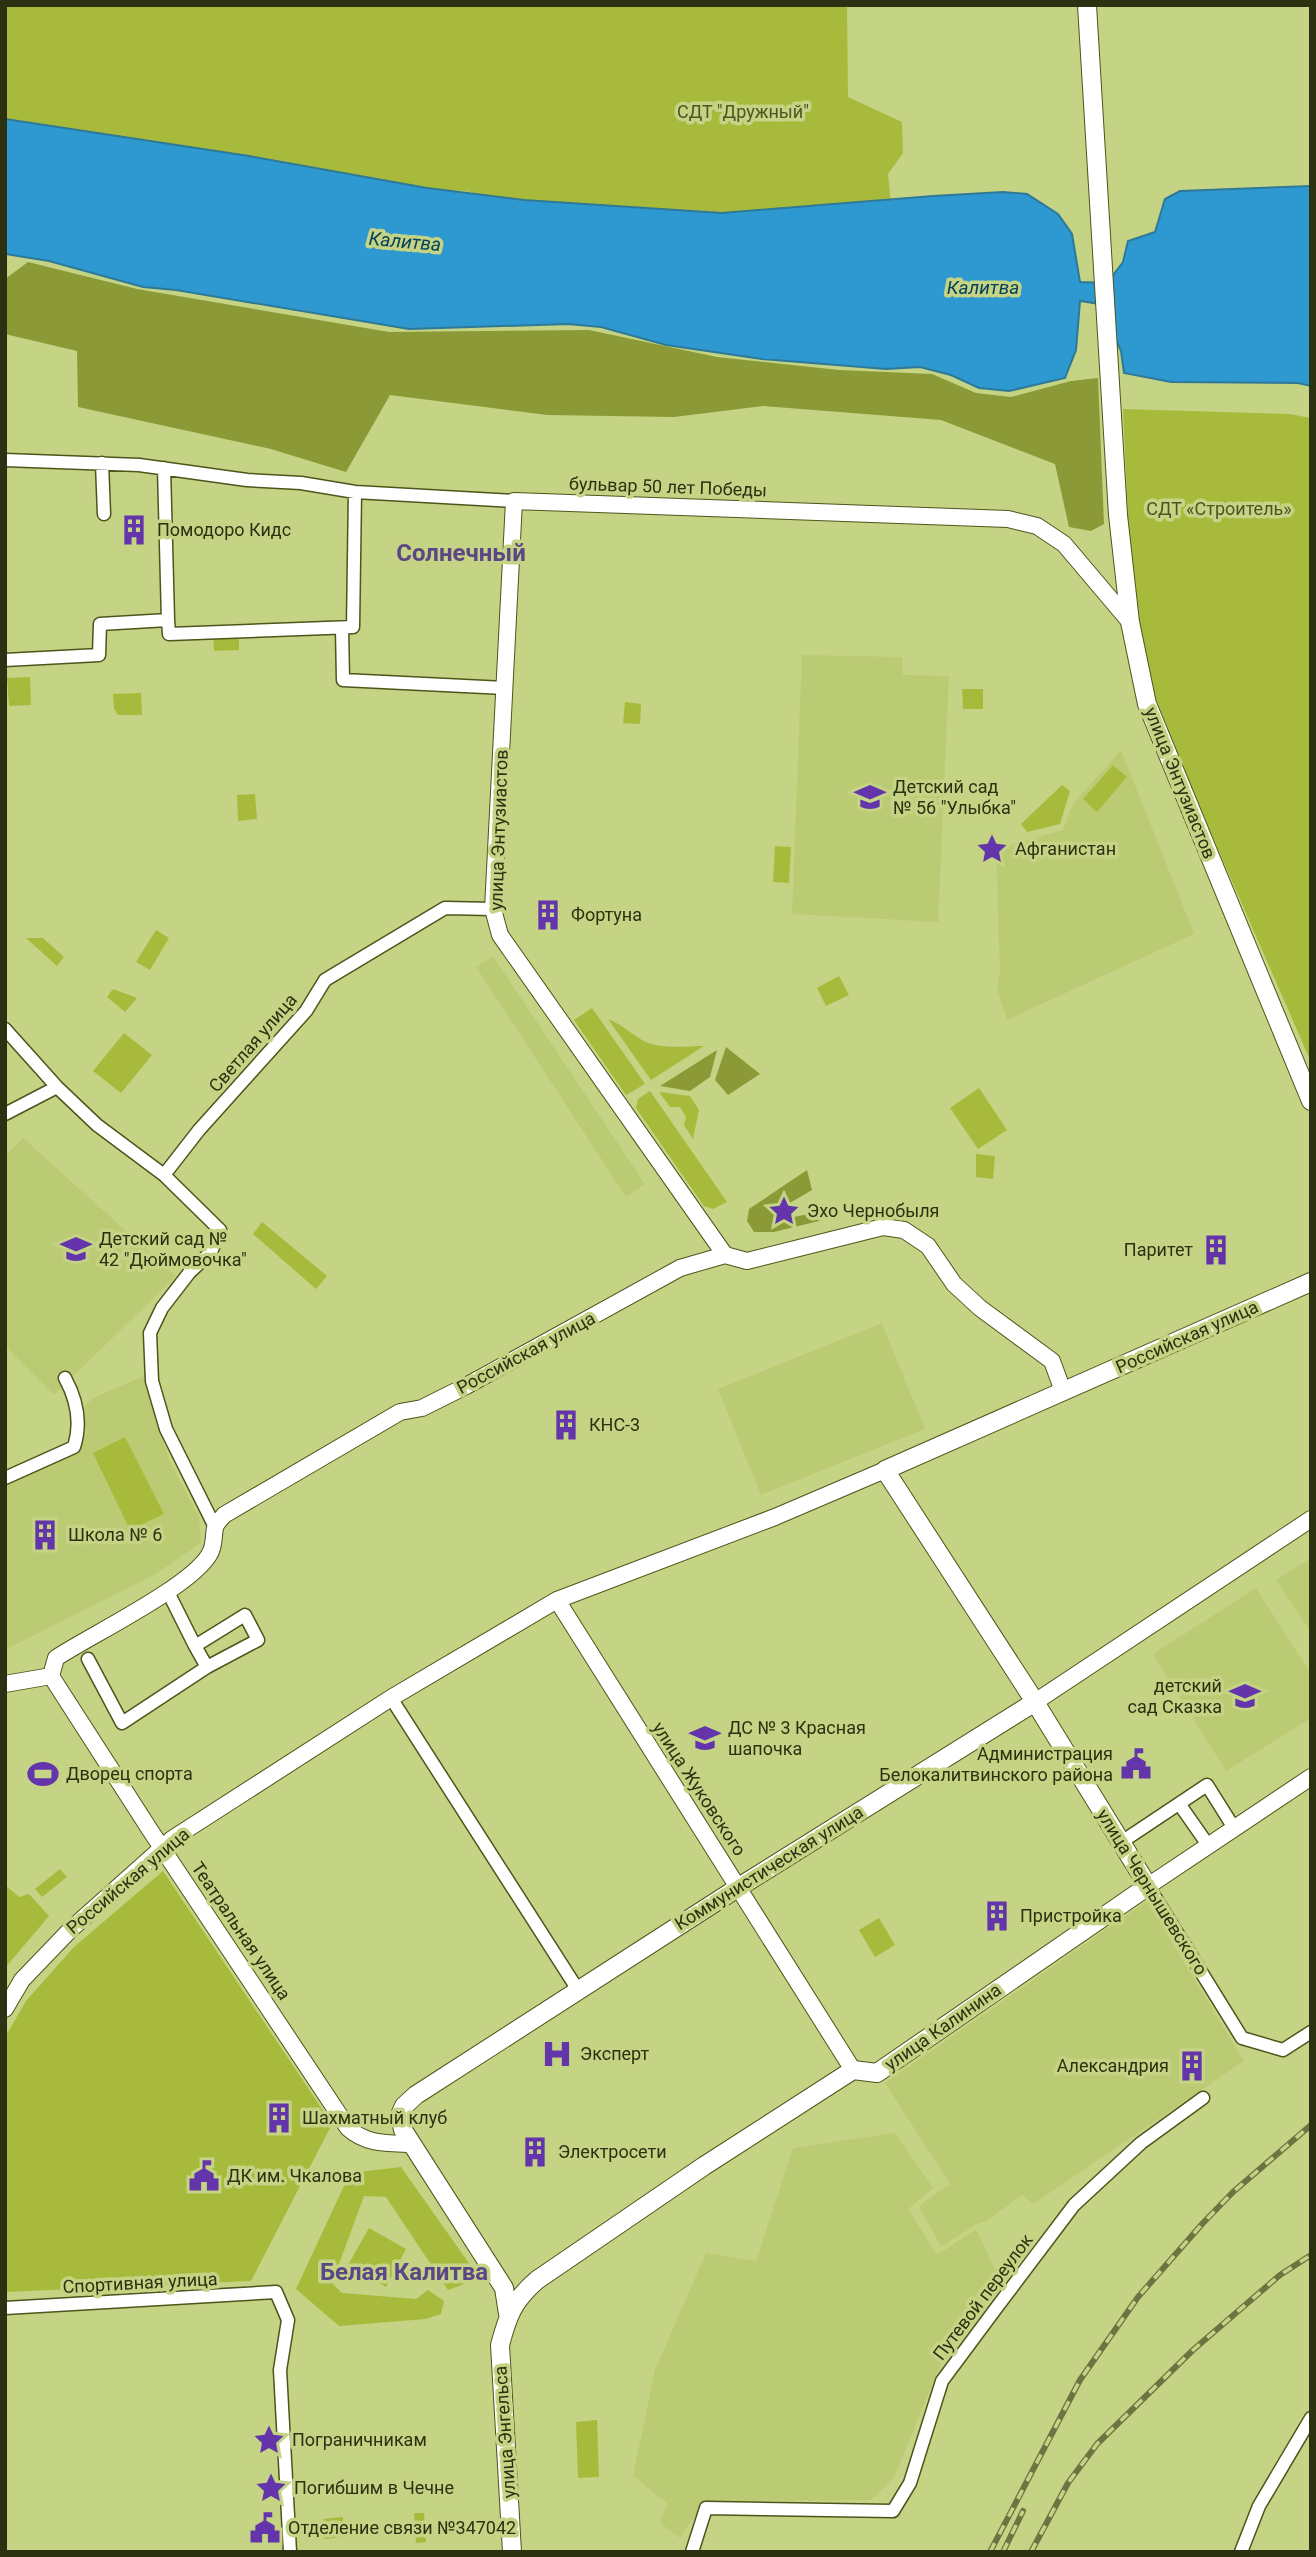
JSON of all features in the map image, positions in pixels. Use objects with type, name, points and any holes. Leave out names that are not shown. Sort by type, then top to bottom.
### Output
[{"type":"main road","name":"улица Энтузиастов","points":[[1087,5],[1118,515],[1130,622],[1147,704],[1311,1101]]},
{"type":"main road","name":"Российская улица","points":[[885,1470],[1311,1282]]},
{"type":"main road","name":"улица Чернышевского","points":[[885,1470],[1035,1702],[1148,1886]]},
{"type":"main road","name":"Коммунистическая улица","points":[[412,2144],[403,2130],[400,2115],[404,2106],[416,2095],[739,1887],[1035,1702]]},
{"type":"main road","name":"улица Калинина","points":[[508,2314],[521,2294],[537,2280],[704,2166],[853,2070],[877,2073],[1148,1886]]},
{"type":"main road","points":[[412,2144],[504,2288],[508,2314]]},
{"type":"main road","name":"улица Энгельса","points":[[508,2314],[500,2345],[500,2358],[512,2552]]},
{"type":"street","name":"бульвар 50 лет Победы","points":[[5,460],[164,468],[247,480],[301,483],[355,492],[513,501],[1008,519],[1037,526],[1064,544],[1130,622]]},
{"type":"street","points":[[102,463],[104,514]]},
{"type":"street","points":[[164,468],[169,634],[353,627],[355,492]]},
{"type":"street","name":"улица Энтузиастов","points":[[513,501],[494,909],[500,935],[725,1255]]},
{"type":"street","points":[[5,660],[99,655],[100,624],[168,620]]},
{"type":"street","points":[[342,628],[344,680],[505,688]]},
{"type":"street","name":"Светлая улица","points":[[164,1175],[199,1130],[306,1011],[325,980],[445,908],[494,909]]},
{"type":"street","points":[[5,1029],[57,1087],[97,1125],[164,1175],[220,1230],[211,1252],[162,1308],[150,1333],[152,1381],[166,1429],[215,1527],[214,1543],[209,1555],[196,1569],[163,1594],[55,1658],[51,1676],[5,1684]]},
{"type":"street","points":[[5,1114],[57,1087]]},
{"type":"street","name":"Российская улица","points":[[215,1527],[224,1515],[400,1412],[422,1408],[467,1386],[680,1268],[725,1255],[747,1261],[883,1227],[904,1230],[928,1246],[954,1284],[980,1308],[1052,1361],[1063,1391]]},
{"type":"street","points":[[5,1478],[74,1447],[78,1434],[78,1415],[74,1393],[65,1378]]},
{"type":"street","name":"Российская улица","points":[[5,2009],[22,1980],[70,1930],[162,1847],[391,1698],[557,1600],[775,1517],[885,1470]]},
{"type":"street","name":"Коммунистическая улица","points":[[1035,1702],[1311,1519]]},
{"type":"street","points":[[163,1594],[171,1598],[207,1667]]},
{"type":"street","name":"улица Жуковского","points":[[557,1600],[853,2070]]},
{"type":"street","points":[[88,1659],[122,1723],[207,1667],[258,1640],[245,1615],[195,1646]]},
{"type":"street","name":"Театральная улица","points":[[51,1676],[348,2128],[370,2141],[412,2144]]},
{"type":"street","points":[[391,1698],[578,1990]]},
{"type":"street","name":"улица Калинина","points":[[1148,1886],[1311,1777]]},
{"type":"street","points":[[1120,1843],[1207,1785],[1234,1828]]},
{"type":"street","points":[[1180,1805],[1208,1845]]},
{"type":"street","name":"улица Чернышевского","points":[[1148,1886],[1242,2038],[1283,2050],[1311,2032]]},
{"type":"street","name":"Путевой переулок","points":[[692,2552],[706,2508],[892,2511],[910,2483],[942,2381],[1074,2205],[1141,2143],[1203,2098]]},
{"type":"street","name":"Спортивная улица","points":[[5,2308],[276,2292],[288,2320],[280,2370],[290,2552]]},
{"type":"street","points":[[1241,2552],[1259,2507],[1311,2418]]},
{"type":"shaded area","points":[[28,262],[137,289],[389,332],[589,330],[717,357],[839,370],[932,374],[976,393],[1011,397],[1071,381],[1098,378],[1104,524],[1091,531],[1069,527],[1055,464],[941,420],[763,406],[674,417],[547,415],[390,395],[346,472],[271,449],[78,407],[77,351],[5,334],[5,279]]},
{"type":"shaded area","name":"Детский сад № 56 \"Улыбка\"","points":[[802,655],[902,657],[903,675],[949,676],[938,922],[792,914]]},
{"type":"shaded area","points":[[1121,750],[1194,934],[1007,1020],[997,988],[1000,973],[996,849],[1063,830],[1073,804]]},
{"type":"shaded area","points":[[493,956],[645,1184],[626,1197],[476,967]]},
{"type":"shaded area","points":[[726,1047],[760,1074],[728,1095],[715,1080]]},
{"type":"shaded area","points":[[717,1050],[710,1077],[690,1091],[660,1086]]},
{"type":"shaded area","name":"Детский сад № 42 \"Дюймовочка\"","points":[[23,1138],[176,1276],[54,1395],[5,1346],[5,1156]]},
{"type":"shaded area","points":[[807,1170],[812,1190],[778,1210],[781,1220],[821,1211],[829,1215],[823,1220],[774,1232],[754,1232],[747,1221],[749,1209]]},
{"type":"shaded area","points":[[882,1323],[925,1429],[761,1495],[718,1389]]},
{"type":"shaded area","points":[[146,1375],[156,1423],[170,1462],[199,1517],[201,1543],[154,1575],[5,1650],[5,1482],[80,1449],[87,1431],[80,1410],[93,1398]]},
{"type":"shaded area","points":[[1311,1558],[1311,1632],[1276,1580]]},
{"type":"shaded area","name":"детский сад Сказка","points":[[1256,1588],[1311,1674],[1311,1718],[1226,1771],[1153,1654]]},
{"type":"shaded area","points":[[1147,1901],[1244,2061],[1033,2204],[1022,2195],[986,2221],[941,2247],[919,2206],[950,2184],[885,2083]]},
{"type":"shaded area","points":[[895,2133],[933,2188],[908,2209],[937,2255],[976,2229],[1001,2282],[947,2348],[894,2478],[871,2500],[705,2501],[680,2538],[660,2523],[667,2503],[633,2476],[655,2370],[706,2253],[756,2261],[793,2148]]},
{"type":"green space","name":"СДТ \"Дружный\"","points":[[5,5],[847,5],[848,97],[902,122],[903,153],[888,174],[892,215],[809,220],[560,211],[465,191],[318,184],[160,152],[41,124],[5,119]]},
{"type":"green space","name":"СДТ «Строитель»","points":[[1123,409],[1289,414],[1311,418],[1311,1062],[1187,778],[1153,692],[1140,626],[1129,543]]},
{"type":"green space","points":[[239,634],[239,650],[214,651],[213,635]]},
{"type":"green space","points":[[30,677],[31,705],[9,706],[7,678]]},
{"type":"green space","points":[[962,689],[983,689],[983,709],[963,709]]},
{"type":"green space","points":[[141,693],[142,715],[118,715],[114,709],[113,694]]},
{"type":"green space","points":[[625,702],[641,704],[640,724],[623,723]]},
{"type":"green space","points":[[1113,765],[1127,777],[1097,812],[1083,799]]},
{"type":"green space","points":[[1062,785],[1070,791],[1060,824],[1027,832],[1021,824]]},
{"type":"green space","points":[[255,794],[257,819],[238,821],[237,795]]},
{"type":"green space","points":[[775,846],[791,847],[789,883],[773,882]]},
{"type":"green space","points":[[156,930],[169,938],[150,970],[136,962]]},
{"type":"green space","points":[[26,938],[43,938],[64,957],[57,966]]},
{"type":"green space","points":[[839,976],[849,995],[826,1006],[817,988]]},
{"type":"green space","points":[[113,989],[137,998],[125,1012],[107,997]]},
{"type":"green space","points":[[592,1008],[645,1084],[626,1095],[574,1020]]},
{"type":"green space","points":[[608,1019],[656,1045],[704,1046],[651,1080]]},
{"type":"green space","points":[[124,1033],[152,1055],[121,1093],[93,1071]]},
{"type":"green space","points":[[979,1088],[1007,1130],[978,1149],[950,1108]]},
{"type":"green space","points":[[650,1091],[727,1202],[713,1209],[704,1206],[636,1108],[638,1099]]},
{"type":"green space","points":[[659,1092],[690,1096],[699,1110],[693,1139],[684,1125],[686,1117],[680,1107],[670,1107]]},
{"type":"green space","points":[[976,1154],[995,1156],[993,1179],[976,1177]]},
{"type":"green space","points":[[262,1222],[327,1276],[316,1289],[253,1234]]},
{"type":"green space","points":[[125,1437],[164,1514],[130,1530],[93,1453]]},
{"type":"green space","points":[[60,1869],[67,1877],[42,1897],[35,1889]]},
{"type":"green space","points":[[163,1871],[332,2124],[251,2281],[5,2292],[5,2037],[26,2001],[74,1947]]},
{"type":"green space","points":[[5,1885],[19,1897],[29,1894],[49,1916],[5,1968]]},
{"type":"green space","points":[[879,1918],[895,1945],[875,1957],[859,1930]]},
{"type":"green space","points":[[401,2167],[473,2269],[464,2284],[448,2290],[386,2197],[364,2196],[332,2283],[342,2293],[416,2299],[428,2290],[444,2301],[441,2314],[426,2319],[339,2326],[296,2289],[350,2173]]},
{"type":"green space","points":[[369,2228],[406,2249],[386,2287],[348,2265]]},
{"type":"green space","points":[[597,2420],[599,2477],[578,2478],[576,2422]]},
{"type":"green space","points":[[414,2513],[424,2513],[426,2542],[416,2543]]},
{"type":"green space","points":[[343,2517],[344,2537],[324,2539],[323,2519]]},
{"type":"water","name":"Калитва","points":[[5,119],[249,156],[427,188],[524,200],[722,213],[933,196],[1003,192],[1027,194],[1058,214],[1072,234],[1080,282],[1107,283],[1123,262],[1128,241],[1155,232],[1165,199],[1180,191],[1311,186],[1311,386],[1298,383],[1171,382],[1124,373],[1121,351],[1100,304],[1080,301],[1076,350],[1065,378],[1009,391],[979,388],[951,375],[920,367],[886,369],[762,359],[666,345],[601,327],[568,324],[409,329],[176,290],[143,287],[49,261],[5,254]]},
{"type":"railway","points":[[990,2552],[1080,2380],[1138,2297],[1233,2192],[1311,2125]]},
{"type":"railway","points":[[1031,2552],[1068,2483],[1097,2444],[1193,2350],[1280,2275],[1311,2255]]},
{"type":"railway","points":[[1003,2552],[1023,2511]]},
{"type":"place","name":"Помодоро Кидс","points":[[134,530]]},
{"type":"place","name":"Детский сад № 56 \"Улыбка\"","points":[[870,797]]},
{"type":"place","name":"Афганистан","points":[[992,849]]},
{"type":"place","name":"Фортуна","points":[[548,915]]},
{"type":"place","name":"Эхо Чернобыля","points":[[784,1211]]},
{"type":"place","name":"Детский сад № 42 \"Дюймовочка\"","points":[[76,1249]]},
{"type":"place","name":"Паритет","points":[[1216,1250]]},
{"type":"place","name":"КНС-3","points":[[566,1425]]},
{"type":"place","name":"Школа № 6","points":[[45,1535]]},
{"type":"place","name":"детский сад Сказка","points":[[1245,1696]]},
{"type":"place","name":"ДС № 3 Красная шапочка","points":[[705,1738]]},
{"type":"place","name":"Администрация Белокалитвинского района","points":[[1136,1764]]},
{"type":"place","name":"Дворец спорта","points":[[43,1774]]},
{"type":"place","name":"Пристройка","points":[[997,1916]]},
{"type":"place","name":"Эксперт","points":[[557,2054]]},
{"type":"place","name":"Александрия","points":[[1192,2066]]},
{"type":"place","name":"Шахматный клуб","points":[[279,2118]]},
{"type":"place","name":"Электросети","points":[[535,2152]]},
{"type":"place","name":"ДК им. Чкалова","points":[[204,2176]]},
{"type":"place","name":"Пограничникам","points":[[269,2440]]},
{"type":"place","name":"Погибшим в Чечне","points":[[271,2488]]},
{"type":"place","name":"Отделение связи №347042","points":[[265,2528]]},
{"type":"district","name":"Солнечный","points":[[461,553]]},
{"type":"district","name":"Белая Калитва","points":[[404,2272]]}]
